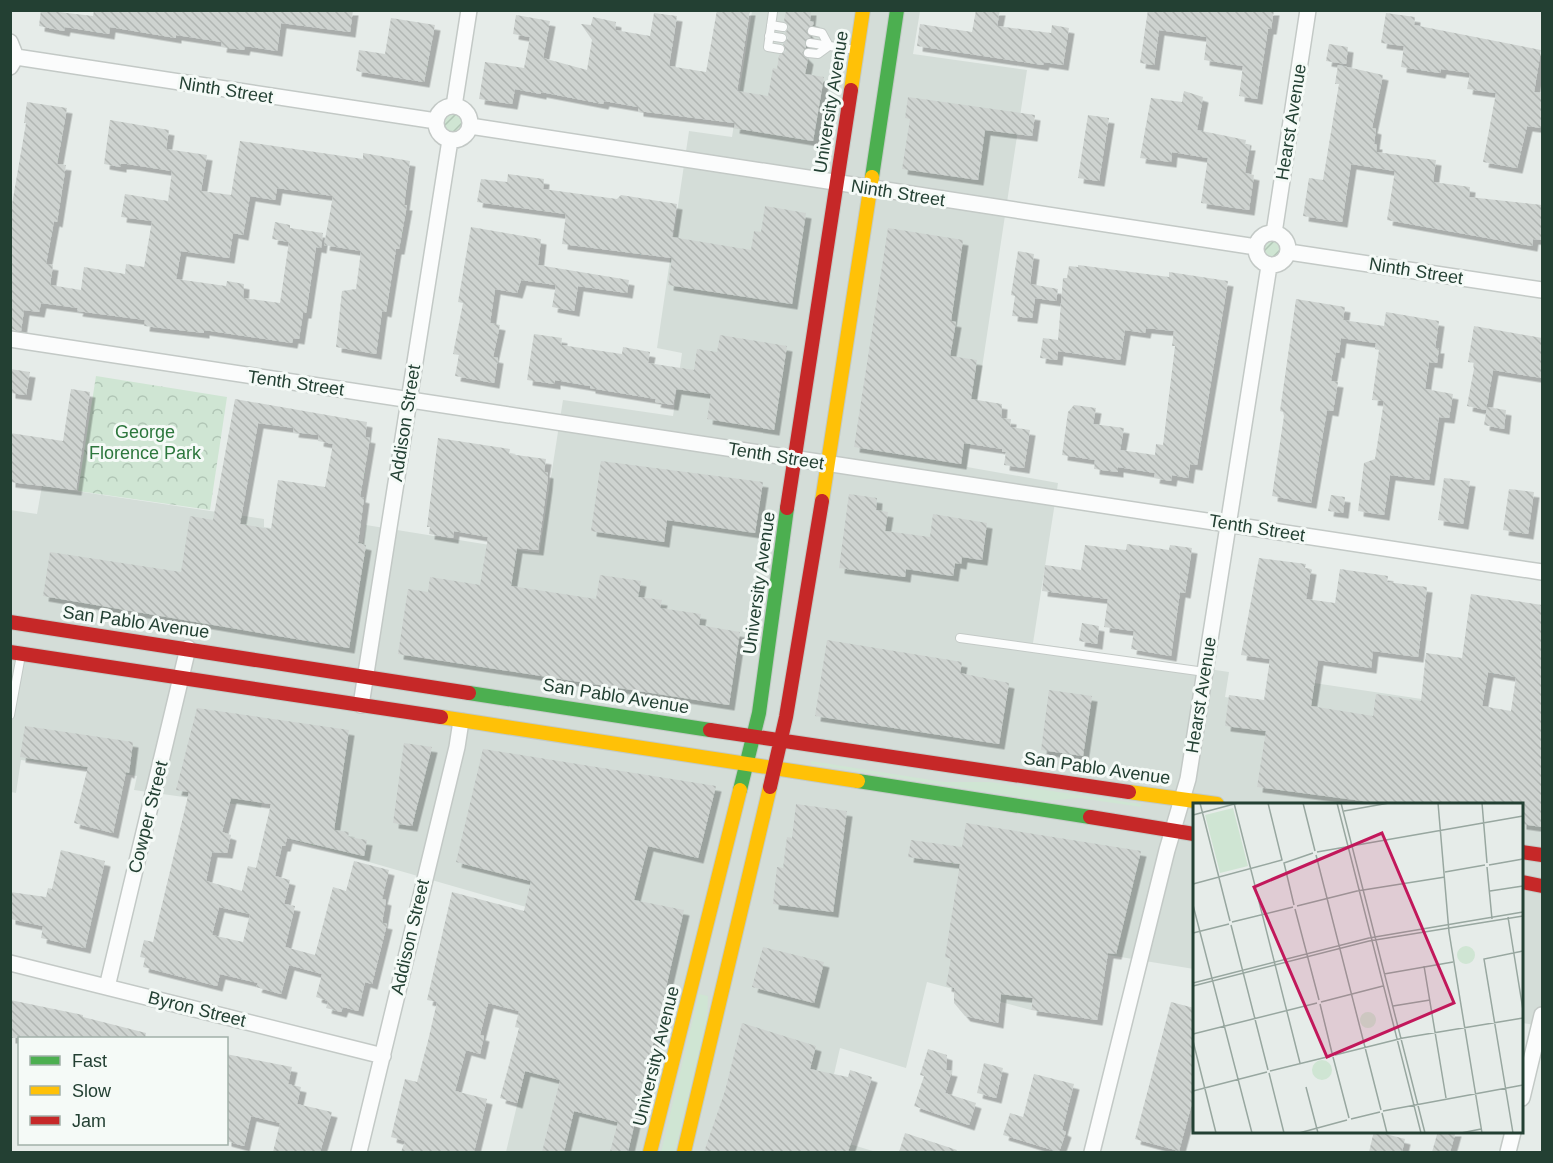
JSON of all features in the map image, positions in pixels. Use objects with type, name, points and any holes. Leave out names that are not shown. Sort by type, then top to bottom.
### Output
[{"type":"main road","name":"University Avenue","points":[[650,1152],[754,735],[863,10]]},
{"type":"main road","points":[[684,1152],[781,740],[828,464],[897,10]]},
{"type":"main road","name":"San Pablo Avenue","points":[[10,622],[1210,803]]},
{"type":"main road","points":[[16,653],[1193,834]]},
{"type":"main road","points":[[1523,852],[1542,855]]},
{"type":"main road","points":[[1523,882],[1542,886]]},
{"type":"street","points":[[454,106],[469,10]]},
{"type":"street","name":"Hearst Avenue","points":[[1274,233],[1308,10]]},
{"type":"street","name":"Ninth Street","points":[[12,55],[436,121]]},
{"type":"street","points":[[454,106],[468,115],[470,126],[460,139],[450,140],[439,134],[436,121],[444,108],[454,106]]},
{"type":"street","name":"Ninth Street","points":[[470,126],[1256,247]]},
{"type":"street","name":"Addison Street","points":[[361,705],[450,140]]},
{"type":"street","points":[[1274,233],[1285,239],[1289,252],[1284,261],[1269,266],[1259,259],[1256,247],[1260,238],[1274,233]]},
{"type":"street","name":"Ninth Street","points":[[1289,252],[1542,290]]},
{"type":"street","name":"Hearst Avenue","points":[[1092,1152],[1188,779],[1269,266]]},
{"type":"street","name":"Tenth Street","points":[[10,339],[1542,572]]},
{"type":"street","name":"Cowper Street","points":[[107,987],[188,648]]},
{"type":"street","name":"Addison Street","points":[[359,1152],[457,747],[461,721]]},
{"type":"street","name":"Byron Street","points":[[10,963],[383,1056]]},
{"type":"street","points":[[1523,1090],[1542,1016]]},
{"type":"street","points":[[1508,1152],[1513,1133]]},
{"type":"lane","points":[[773,12],[768,47],[780,49]]},
{"type":"lane","points":[[771,25],[783,27]]},
{"type":"lane","points":[[812,31],[822,33],[829,46]]},
{"type":"lane","points":[[769,36],[782,38]]},
{"type":"lane","points":[[810,43],[857,50]]},
{"type":"lane","points":[[808,53],[818,54],[829,46]]},
{"type":"lane","points":[[960,638],[1205,672]]},
{"type":"lane","points":[[10,716],[16,653]]},
{"type":"shaded area","points":[[752,11],[920,11],[913,54],[1027,70],[967,467],[1058,483],[1033,643],[1229,672],[1225,697],[1310,710],[1314,683],[1542,717],[1542,1026],[1523,1023],[1523,803],[1193,803],[1193,969],[1041,944],[1031,1010],[927,982],[906,1068],[840,1048],[820,1135],[876,1152],[506,1152],[561,917],[289,839],[297,787],[265,782],[261,808],[134,790],[137,776],[21,760],[16,793],[11,792],[10,510],[37,514],[42,486],[264,519],[264,527],[363,543],[366,525],[539,553],[563,400],[673,416],[682,353],[657,348],[689,131],[732,137]]},
{"type":"green space","points":[[449,112],[457,112],[464,119],[464,127],[457,134],[449,134],[442,127],[442,119]]},
{"type":"green space","points":[[1273,237],[1281,241],[1285,249],[1281,257],[1273,261],[1265,257],[1261,249],[1265,241]]},
{"type":"green space","name":"George Florence Park","points":[[96,376],[227,397],[210,510],[78,491]]},
{"type":"green space","points":[[811,761],[944,782],[990,782],[1141,804],[1141,807],[1080,798],[1045,801],[811,764]]},
{"type":"green space","points":[[699,994],[708,996],[707,1020],[675,1152],[661,1152]]},
{"type":"building","points":[[41,10],[93,16],[94,10],[353,10],[350,32],[281,23],[277,51],[245,46],[244,50],[221,47],[222,42],[176,35],[176,38],[110,27],[109,34],[65,27],[64,31],[39,26]]},
{"type":"building","points":[[717,10],[750,10],[737,91],[768,96],[773,68],[777,69],[779,55],[786,51],[783,44],[788,38],[785,33],[789,27],[784,21],[786,10],[811,10],[810,21],[814,22],[806,30],[811,37],[805,40],[806,47],[802,53],[808,59],[805,74],[824,77],[813,141],[734,128],[735,123],[638,111],[638,107],[604,101],[603,104],[541,92],[541,94],[515,89],[512,104],[479,99],[485,62],[524,68],[530,37],[513,34],[516,15],[550,21],[543,58],[587,70],[592,40],[581,24],[591,25],[593,17],[616,22],[615,30],[650,36],[654,13],[677,16],[669,66],[706,72]]},
{"type":"building","points":[[976,10],[1000,10],[997,26],[1051,33],[1052,25],[1069,28],[1063,65],[1044,62],[1043,65],[917,46],[920,24],[972,32]]},
{"type":"building","points":[[1148,10],[1274,10],[1271,29],[1268,29],[1257,99],[1239,96],[1243,66],[1204,60],[1207,37],[1159,30],[1154,65],[1140,63]]},
{"type":"building","points":[[1386,13],[1415,17],[1414,25],[1541,50],[1534,92],[1542,93],[1542,128],[1527,126],[1517,168],[1483,162],[1496,93],[1467,89],[1470,73],[1441,69],[1440,73],[1401,67],[1404,46],[1381,43]]},
{"type":"building","points":[[391,18],[435,25],[424,82],[356,71],[359,50],[385,54]]},
{"type":"building","points":[[1329,44],[1348,47],[1346,64],[1326,61]]},
{"type":"building","points":[[1338,65],[1383,75],[1372,128],[1376,129],[1374,144],[1377,144],[1376,152],[1436,160],[1433,182],[1470,187],[1469,197],[1542,205],[1542,240],[1533,239],[1532,246],[1387,220],[1395,171],[1351,164],[1342,222],[1303,216],[1309,178],[1323,180],[1339,84],[1335,84]]},
{"type":"building","points":[[1184,91],[1203,97],[1197,130],[1246,140],[1245,145],[1250,145],[1245,173],[1254,175],[1249,210],[1201,203],[1208,158],[1172,152],[1171,162],[1140,158],[1151,98],[1182,102]]},
{"type":"building","points":[[908,97],[1035,115],[1032,136],[985,130],[978,180],[902,169],[910,119],[905,118]]},
{"type":"building","points":[[27,102],[67,108],[57,164],[66,165],[57,222],[54,221],[46,264],[53,265],[50,285],[81,290],[84,267],[125,274],[126,264],[144,267],[152,221],[121,217],[125,194],[168,201],[172,171],[127,164],[121,164],[121,167],[104,164],[110,120],[169,130],[166,149],[207,155],[201,191],[231,195],[240,141],[363,159],[363,153],[410,161],[404,205],[407,205],[399,249],[396,249],[386,312],[382,311],[376,354],[336,347],[342,291],[356,289],[361,251],[324,245],[333,196],[277,188],[275,200],[250,196],[243,235],[233,233],[229,258],[181,251],[176,279],[226,286],[227,281],[244,284],[243,298],[280,303],[289,242],[272,239],[275,222],[290,225],[290,228],[323,233],[321,248],[316,247],[306,313],[303,313],[299,339],[293,338],[292,343],[204,330],[204,333],[144,326],[145,320],[77,311],[78,308],[41,303],[39,312],[24,310],[21,331],[10,329],[10,216],[26,123],[24,123]]},
{"type":"building","points":[[1088,115],[1109,118],[1099,181],[1078,178]]},
{"type":"building","points":[[508,174],[544,179],[543,189],[617,199],[621,195],[677,204],[672,237],[751,250],[754,231],[761,232],[765,206],[806,213],[792,304],[668,285],[672,258],[562,244],[566,214],[477,202],[481,179],[507,182]]},
{"type":"building","points":[[471,227],[541,239],[538,265],[629,280],[627,293],[578,286],[574,311],[552,307],[556,285],[521,280],[517,293],[495,289],[490,323],[500,325],[493,357],[498,358],[494,383],[455,376],[459,355],[453,354],[463,303],[458,302]]},
{"type":"building","points":[[888,228],[963,240],[951,321],[956,322],[950,356],[977,360],[971,399],[1002,404],[1001,418],[1011,419],[1010,427],[1030,430],[1024,468],[1004,465],[1006,452],[1002,452],[1002,449],[964,443],[961,464],[854,447]]},
{"type":"building","points":[[1018,251],[1034,254],[1030,284],[1058,289],[1056,301],[1035,298],[1032,318],[1012,316],[1015,296],[1011,295]]},
{"type":"building","points":[[1078,265],[1169,277],[1169,272],[1228,281],[1197,465],[1190,464],[1188,478],[1172,475],[1171,481],[1154,478],[1155,473],[1118,467],[1118,472],[1094,469],[1095,460],[1062,455],[1068,412],[1074,405],[1096,408],[1093,424],[1124,428],[1120,450],[1155,455],[1156,444],[1163,445],[1175,346],[1172,346],[1174,331],[1146,328],[1145,333],[1125,330],[1120,360],[1058,351],[1057,360],[1040,358],[1043,338],[1058,340],[1063,278],[1067,278],[1069,266],[1078,267]]},
{"type":"building","points":[[1296,299],[1345,307],[1343,320],[1384,326],[1386,312],[1439,321],[1435,348],[1439,348],[1437,363],[1429,362],[1425,389],[1453,394],[1449,418],[1439,417],[1429,480],[1390,475],[1384,515],[1358,511],[1364,463],[1375,459],[1384,401],[1372,400],[1379,350],[1375,349],[1376,343],[1341,338],[1331,381],[1338,382],[1333,411],[1327,410],[1311,503],[1272,496],[1284,416],[1280,411]]},
{"type":"building","points":[[1474,326],[1542,338],[1542,378],[1493,370],[1486,410],[1467,406],[1475,363],[1468,362]]},
{"type":"building","points":[[534,334],[562,338],[561,345],[622,354],[623,347],[650,352],[648,363],[694,370],[697,349],[717,352],[720,335],[787,346],[774,430],[707,419],[711,394],[676,389],[673,405],[655,402],[656,399],[555,380],[555,384],[527,380]]},
{"type":"building","points":[[10,369],[30,372],[26,395],[10,393]]},
{"type":"building","points":[[71,389],[90,392],[76,490],[10,482],[10,433],[63,441]]},
{"type":"building","points":[[235,399],[367,422],[365,437],[370,438],[360,497],[364,498],[358,543],[366,545],[349,648],[43,596],[50,552],[181,572],[190,516],[213,520]],"holes":[[[258,423],[294,428],[293,432],[319,435],[318,441],[333,444],[325,487],[278,480],[271,529],[240,524]]]},
{"type":"building","points":[[1487,407],[1506,410],[1504,429],[1484,425]]},
{"type":"building","points":[[438,438],[510,449],[509,454],[546,459],[544,472],[548,473],[547,485],[538,550],[517,548],[511,586],[596,599],[600,575],[641,581],[638,597],[662,600],[660,608],[701,614],[699,625],[740,632],[729,705],[398,654],[408,589],[428,592],[430,577],[480,585],[488,537],[454,531],[453,538],[429,534],[430,527],[427,527]]},
{"type":"building","points":[[601,461],[763,482],[755,533],[667,520],[664,542],[591,531]]},
{"type":"building","points":[[1444,478],[1470,481],[1463,524],[1438,520]]},
{"type":"building","points":[[1509,489],[1534,492],[1528,534],[1503,530]]},
{"type":"building","points":[[849,494],[877,498],[876,510],[888,512],[885,531],[930,537],[933,514],[987,523],[982,560],[962,557],[961,564],[955,563],[953,576],[906,569],[905,577],[839,568]]},
{"type":"building","points":[[1331,495],[1345,497],[1343,513],[1328,511]]},
{"type":"building","points":[[1127,544],[1169,550],[1170,545],[1192,548],[1185,593],[1180,592],[1171,656],[1131,649],[1134,631],[1104,627],[1108,599],[1042,591],[1045,565],[1081,570],[1085,545],[1126,550]]},
{"type":"building","points":[[1259,558],[1306,564],[1305,568],[1311,569],[1306,599],[1335,603],[1340,569],[1388,576],[1387,582],[1427,587],[1418,657],[1373,651],[1371,668],[1318,660],[1311,706],[1373,716],[1376,694],[1421,701],[1426,653],[1462,658],[1471,594],[1542,605],[1542,827],[1523,824],[1523,803],[1377,803],[1257,787],[1266,731],[1225,726],[1229,695],[1264,700],[1270,659],[1241,655]],"holes":[[[1488,672],[1516,677],[1511,711],[1482,706]]]},
{"type":"building","points":[[1082,623],[1099,626],[1097,644],[1079,641]]},
{"type":"building","points":[[827,640],[962,662],[960,673],[1009,683],[999,744],[815,716]]},
{"type":"building","points":[[1049,690],[1092,696],[1083,756],[1041,750]]},
{"type":"building","points":[[197,708],[349,730],[334,830],[349,832],[348,837],[367,840],[364,856],[287,838],[285,846],[282,846],[275,876],[290,880],[284,904],[295,906],[285,947],[315,955],[333,887],[346,891],[354,861],[389,870],[382,899],[386,900],[382,923],[387,924],[372,984],[365,982],[358,1011],[343,1007],[341,1012],[326,1008],[328,1001],[316,997],[322,974],[289,965],[281,994],[256,987],[258,983],[220,974],[217,986],[143,967],[145,958],[140,957],[144,940],[153,942],[189,792],[176,790]],"holes":[[[231,798],[271,804],[256,868],[248,866],[242,891],[206,881],[212,852],[227,853],[231,835],[222,832]],[[219,907],[250,914],[243,942],[212,935]]]},
{"type":"building","points":[[25,726],[133,742],[129,773],[126,772],[113,833],[74,823],[88,767],[20,757]]},
{"type":"building","points":[[404,743],[432,747],[412,826],[393,823]]},
{"type":"building","points":[[483,749],[716,786],[698,858],[648,846],[634,900],[684,910],[628,1152],[610,1152],[618,1122],[574,1111],[564,1152],[542,1152],[560,1080],[525,1071],[517,1103],[500,1098],[519,1028],[515,1027],[519,1011],[488,1003],[480,1035],[484,1036],[480,1054],[466,1050],[455,1091],[487,1099],[474,1152],[401,1152],[405,1141],[391,1137],[405,1079],[417,1082],[428,1041],[437,1002],[427,1000],[452,892],[524,911],[531,881],[456,862]]},
{"type":"building","points":[[796,804],[847,811],[833,912],[773,904],[777,867],[783,868],[787,837],[792,838]]},
{"type":"building","points":[[966,823],[1141,851],[1116,954],[1108,953],[1097,1020],[1031,1010],[1033,998],[1001,994],[998,1023],[965,1016],[954,1003],[954,988],[946,986],[951,959],[945,957],[960,864],[908,857],[911,840],[962,847]]},
{"type":"building","points":[[61,850],[105,861],[85,948],[41,938],[43,926],[10,919],[10,892],[46,897],[48,888],[52,889]]},
{"type":"building","points":[[763,947],[824,962],[814,1003],[752,987]]},
{"type":"building","points":[[10,1000],[83,1015],[83,1017],[146,1033],[145,1037],[10,1038]]},
{"type":"building","points":[[1171,1002],[1193,1008],[1193,1100],[1179,1151],[1135,1139]]},
{"type":"building","points":[[742,1023],[816,1046],[810,1069],[848,1077],[850,1070],[872,1077],[848,1152],[704,1152],[725,1091]]},
{"type":"building","points":[[928,1049],[947,1055],[946,1070],[952,1071],[945,1093],[976,1103],[969,1125],[914,1106],[924,1076],[920,1075]]},
{"type":"building","points":[[228,1054],[292,1067],[288,1084],[301,1087],[297,1104],[332,1112],[320,1152],[273,1152],[280,1123],[251,1116],[244,1146],[228,1142]]},
{"type":"building","points":[[984,1063],[1003,1068],[996,1098],[977,1093]]},
{"type":"building","points":[[1034,1074],[1074,1084],[1062,1130],[1066,1132],[1059,1152],[1003,1135],[1010,1113],[1023,1117]]},
{"type":"building","points":[[905,1133],[957,1150],[956,1152],[899,1152]]},
{"type":"building","points":[[1374,1133],[1405,1139],[1402,1152],[1369,1152]]},
{"type":"building","points":[[1437,1133],[1455,1133],[1450,1152],[1432,1152]]},
{"type":"traffic: fast","points":[[872,177],[897,10]]},
{"type":"traffic: fast","points":[[740,790],[759,713],[787,508]]},
{"type":"traffic: fast","points":[[469,693],[710,730]]},
{"type":"traffic: fast","points":[[858,781],[1090,817]]},
{"type":"traffic: slow","points":[[851,90],[863,10]]},
{"type":"traffic: slow","points":[[822,501],[872,177]]},
{"type":"traffic: slow","points":[[441,717],[858,781]]},
{"type":"traffic: slow","points":[[684,1152],[770,787]]},
{"type":"traffic: slow","points":[[650,1152],[740,790]]},
{"type":"traffic: slow","points":[[1129,792],[1210,803]]},
{"type":"traffic: jam","points":[[787,508],[851,90]]},
{"type":"traffic: jam","points":[[770,787],[786,717],[822,501]]},
{"type":"traffic: jam","points":[[10,622],[469,693]]},
{"type":"traffic: jam","points":[[10,652],[441,717]]},
{"type":"traffic: jam","points":[[710,730],[1129,792]]},
{"type":"traffic: jam","points":[[1090,817],[1193,834]]},
{"type":"traffic: jam","points":[[1523,852],[1542,855]]},
{"type":"traffic: jam","points":[[1523,882],[1542,886]]}]
